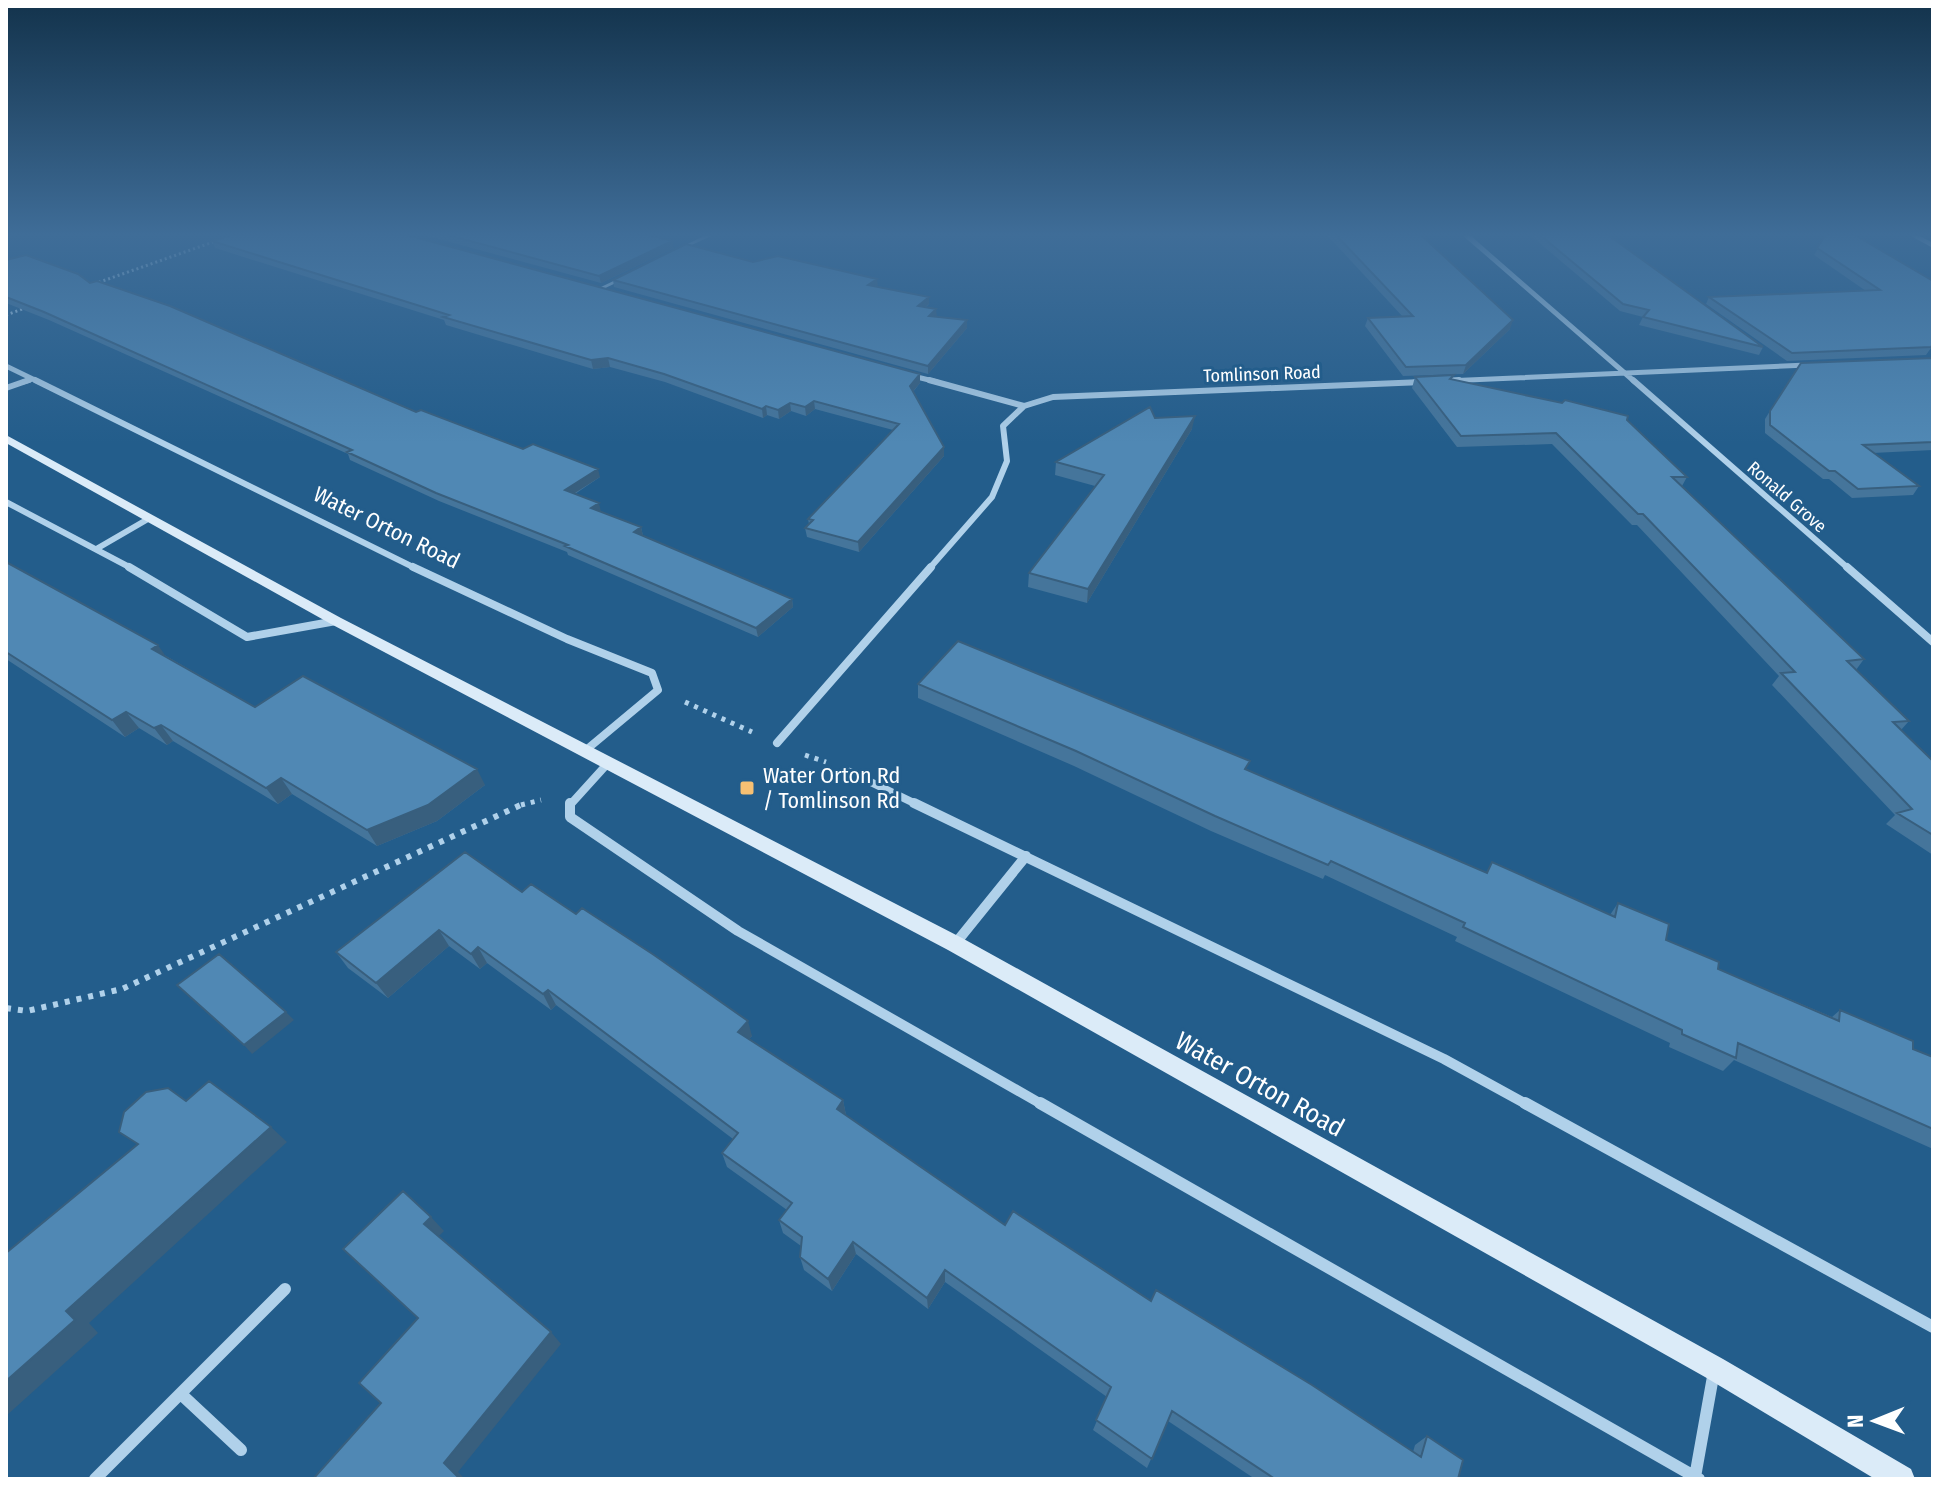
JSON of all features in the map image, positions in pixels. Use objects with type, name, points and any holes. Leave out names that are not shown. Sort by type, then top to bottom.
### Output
[{"type":"main road","name":"Water Orton Road","points":[[6,438],[336,621],[955,944],[1714,1368],[1901,1479]]},
{"type":"street","name":"Ronald Grove","points":[[1544,304],[1933,642]]},
{"type":"street","name":"Tomlinson Road","points":[[1024,406],[1053,397],[1809,365]]},
{"type":"street","name":"Water Orton Road","points":[[6,366],[424,572],[567,639],[652,673],[658,690]]},
{"type":"street","points":[[903,373],[1024,406]]},
{"type":"street","points":[[6,388],[30,380]]},
{"type":"street","points":[[777,743],[992,497],[1007,461],[1003,426],[1024,406]]},
{"type":"street","points":[[6,502],[98,548],[247,637],[336,621]]},
{"type":"street","points":[[98,548],[148,519]]},
{"type":"street","points":[[586,750],[658,690]]},
{"type":"street","points":[[608,763],[570,802],[570,817],[738,931],[1697,1478],[1714,1368]]},
{"type":"street","points":[[850,772],[1444,1059],[1933,1327]]},
{"type":"street","points":[[955,944],[1026,856]]},
{"type":"street","points":[[95,1479],[285,1289]]},
{"type":"street","points":[[182,1395],[241,1450]]},
{"type":"path","points":[[6,315],[35,305]]},
{"type":"path","points":[[658,690],[850,772]]},
{"type":"path","points":[[6,1008],[27,1011],[122,989],[534,799],[570,802]]},
{"type":"building","points":[[24,304],[165,304],[416,412],[421,410],[523,449],[533,444],[598,469],[565,490],[599,503],[591,508],[641,527],[634,532],[792,599],[756,628],[565,546],[568,545],[436,493],[347,452],[352,450]]},
{"type":"building","points":[[415,304],[663,304],[920,374],[910,386],[944,447],[858,542],[805,528],[813,520],[808,519],[899,424],[814,401],[805,407],[790,403],[778,410],[766,406],[762,409],[664,374],[608,358],[591,360],[443,317],[449,315]]},
{"type":"building","points":[[702,304],[920,304],[918,306],[936,309],[929,316],[967,320],[928,366]]},
{"type":"building","points":[[1402,304],[1496,304],[1513,320],[1466,365],[1406,367],[1368,318],[1413,316]]},
{"type":"building","points":[[1624,304],[1704,304],[1763,347],[1643,317],[1649,310]]},
{"type":"building","points":[[1720,304],[1933,304],[1931,347],[1792,353]]},
{"type":"building","points":[[1933,358],[1933,442],[1863,445],[1919,486],[1858,489],[1835,471],[1829,471],[1770,425],[1770,411],[1801,363]]},
{"type":"building","points":[[1454,375],[1450,379],[1562,403],[1565,400],[1628,416],[1627,420],[1687,477],[1672,477],[1864,659],[1847,661],[1909,721],[1893,722],[1933,761],[1933,835],[1897,813],[1912,809],[1781,673],[1795,672],[1643,514],[1638,514],[1556,433],[1461,436],[1415,377]]},
{"type":"building","points":[[1150,407],[1155,418],[1195,416],[1088,589],[1029,573],[1104,475],[1056,462]]},
{"type":"building","points":[[6,562],[158,645],[152,649],[255,707],[303,676],[477,769],[428,805],[367,830],[281,778],[266,788],[161,725],[154,728],[126,712],[112,720],[6,652]]},
{"type":"building","points":[[958,641],[1250,761],[1245,769],[1487,873],[1492,862],[1615,917],[1618,903],[1669,924],[1666,940],[1719,962],[1718,969],[1839,1021],[1840,1010],[1913,1041],[1913,1049],[1933,1057],[1933,1129],[1738,1043],[1736,1058],[1463,927],[1465,923],[1331,861],[1328,865],[1076,751],[918,684]]},
{"type":"building","points":[[465,852],[522,892],[531,884],[576,914],[582,908],[654,955],[748,1021],[738,1032],[843,1100],[837,1109],[1005,1225],[1013,1211],[1151,1301],[1156,1290],[1312,1385],[1421,1457],[1427,1436],[1463,1460],[1458,1479],[1275,1479],[1172,1411],[1152,1459],[1096,1420],[1111,1387],[945,1270],[927,1298],[853,1242],[828,1279],[800,1257],[802,1237],[779,1220],[792,1203],[722,1153],[738,1133],[548,990],[543,994],[478,947],[471,954],[439,930],[376,983],[336,952]]},
{"type":"building","points":[[219,954],[286,1012],[244,1045],[177,985]]},
{"type":"building","points":[[209,1081],[271,1127],[66,1311],[75,1320],[6,1381],[6,1253],[138,1144],[119,1132],[124,1112],[146,1092],[168,1088],[186,1101]]},
{"type":"building","points":[[403,1191],[431,1217],[424,1224],[551,1332],[444,1463],[460,1479],[313,1479],[381,1403],[359,1383],[418,1318],[343,1249]]},
{"type":"place","name":"Water Orton Rd / Tomlinson Rd","points":[[747,788]]}]
